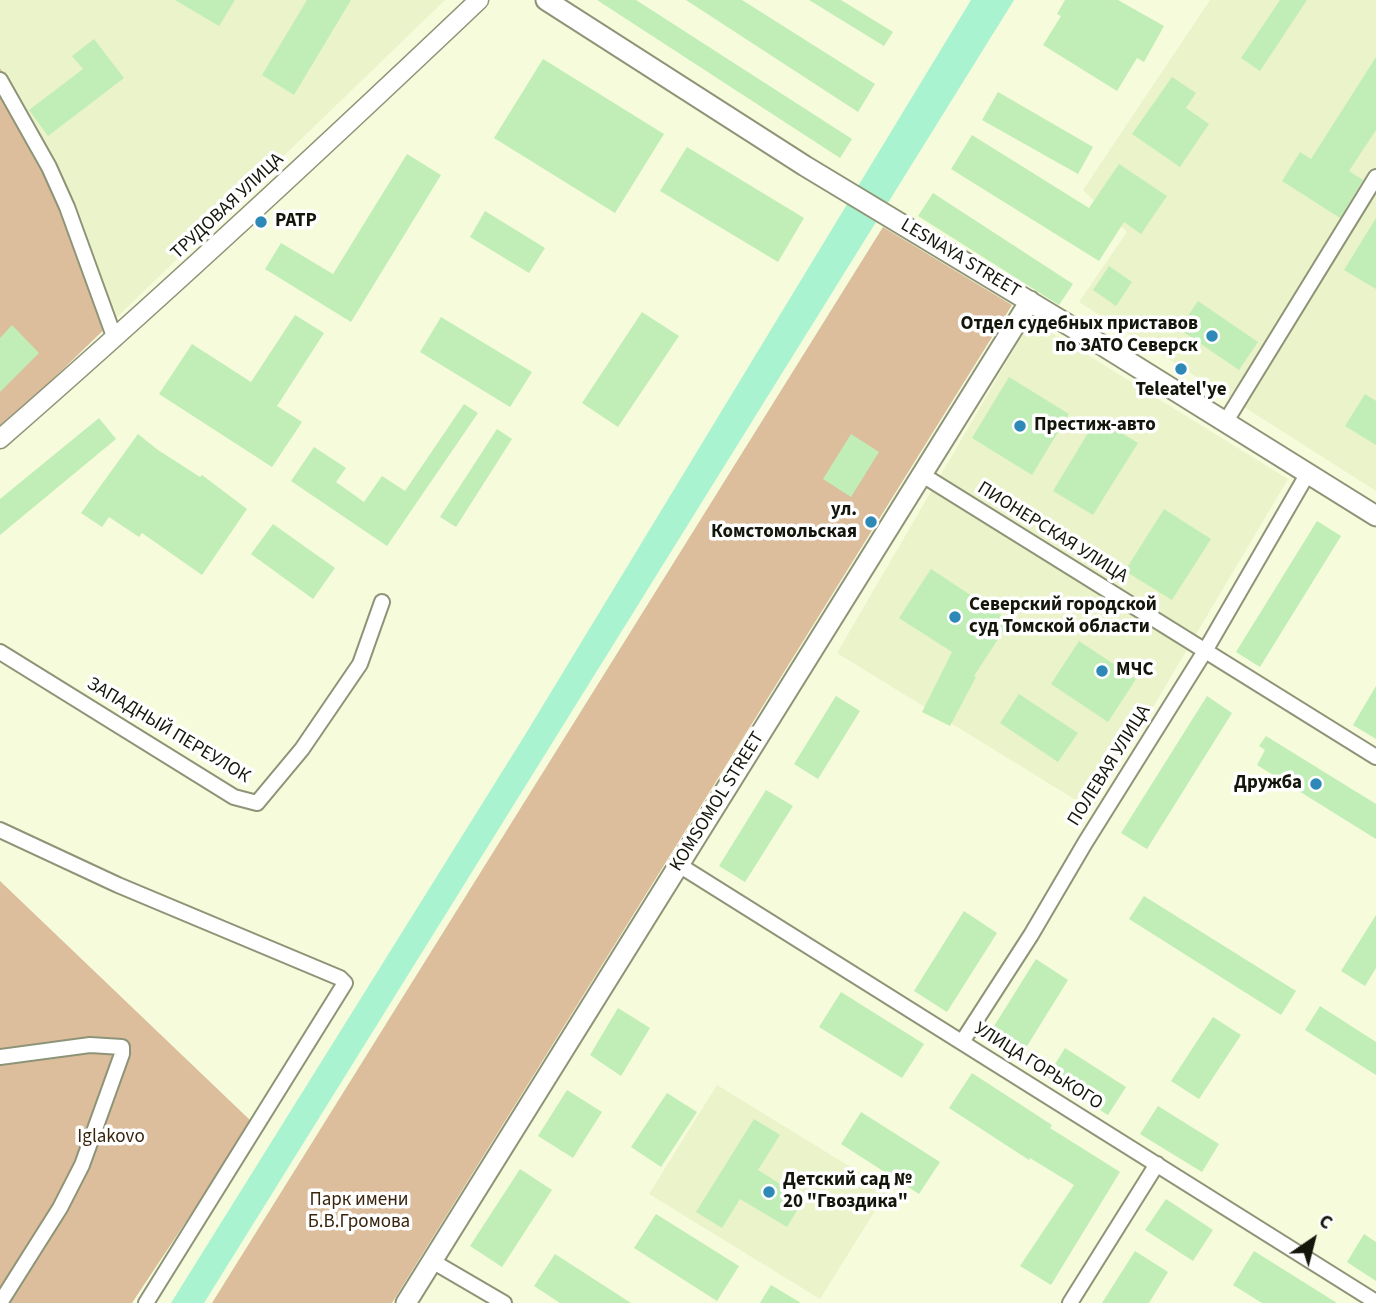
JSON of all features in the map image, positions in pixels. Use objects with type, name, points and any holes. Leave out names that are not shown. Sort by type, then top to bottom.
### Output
[{"type":"main road","name":"LESNAYA STREET","points":[[546,0],[835,184],[1030,301],[1376,516]]},
{"type":"main road","name":"KOMSOMOL STREET","points":[[406,1303],[1030,301]]},
{"type":"street","name":"ТРУДОВАЯ УЛИЦА","points":[[0,439],[267,201],[479,0]]},
{"type":"street","points":[[0,80],[49,167],[67,207],[115,339]]},
{"type":"street","points":[[1226,422],[1376,177]]},
{"type":"street","name":"ПОЛЕВАЯ УЛИЦА","points":[[962,1042],[1031,935],[1084,843],[1205,651],[1308,473]]},
{"type":"street","name":"ПИОНЕРСКАЯ УЛИЦА","points":[[921,474],[1376,757]]},
{"type":"street","name":"ЗАПАДНЫЙ ПЕРЕУЛОК","points":[[0,652],[234,797],[257,803],[302,749],[360,664],[382,602]]},
{"type":"street","points":[[0,830],[118,885],[340,978],[345,983],[146,1303]]},
{"type":"street","name":"УЛИЦА ГОРЬКОГО","points":[[679,865],[1376,1301]]},
{"type":"street","points":[[0,1057],[90,1045],[122,1047],[122,1054],[82,1165],[60,1208],[0,1303]]},
{"type":"street","points":[[1070,1303],[1157,1164]]},
{"type":"street","points":[[432,1261],[503,1303]]},
{"type":"shaded area","points":[[0,0],[445,0],[114,320],[52,159],[0,68]]},
{"type":"shaded area","points":[[971,0],[1014,0],[204,1303],[171,1303],[525,735]]},
{"type":"shaded area","points":[[1210,0],[1376,0],[1376,491],[1079,302],[1127,232],[1083,190]]},
{"type":"shaded area","points":[[1031,320],[1288,479],[1092,810],[837,653]]},
{"type":"shaded area","name":"Детский сад № 20 \"Гвоздика\"","points":[[717,1085],[888,1190],[820,1299],[649,1194]]},
{"type":"green space","points":[[0,68],[52,159],[114,320],[0,430]]},
{"type":"green space","name":"Парк имени Б.В.Громова","points":[[883,227],[1012,305],[392,1303],[212,1303]]},
{"type":"green space","name":"Iglakovo","points":[[0,881],[252,1122],[132,1303],[0,1303]]},
{"type":"building","points":[[175,0],[235,0],[219,26]]},
{"type":"building","points":[[307,0],[351,0],[294,95],[262,75]]},
{"type":"building","points":[[597,0],[636,0],[852,139],[840,158]]},
{"type":"building","points":[[686,0],[742,0],[875,84],[858,112]]},
{"type":"building","points":[[809,0],[841,0],[893,32],[884,46]]},
{"type":"building","points":[[1065,0],[1118,0],[1164,26],[1144,62],[1137,58],[1117,91],[1043,45],[1061,16],[1057,14]]},
{"type":"building","points":[[1280,0],[1307,0],[1260,71],[1241,58]]},
{"type":"building","points":[[94,39],[124,78],[48,136],[29,110],[83,69],[72,56]]},
{"type":"building","points":[[1376,57],[1376,130],[1349,171],[1363,180],[1340,218],[1282,181],[1300,152],[1311,159]]},
{"type":"building","points":[[543,59],[664,134],[615,213],[494,138]]},
{"type":"building","points":[[1172,77],[1196,93],[1186,108],[1209,124],[1180,167],[1132,134]]},
{"type":"building","points":[[998,92],[1093,147],[1078,174],[982,120]]},
{"type":"building","points":[[972,135],[1089,208],[1119,164],[1167,196],[1141,234],[1124,222],[1099,261],[951,169]]},
{"type":"building","points":[[687,147],[804,218],[778,262],[660,191]]},
{"type":"building","points":[[407,154],[441,175],[351,322],[265,269],[281,243],[333,274]]},
{"type":"building","points":[[933,193],[1073,284],[1059,305],[918,216]]},
{"type":"building","points":[[485,211],[545,248],[529,273],[470,237]]},
{"type":"building","points":[[1376,218],[1376,289],[1344,270]]},
{"type":"building","points":[[1109,266],[1132,282],[1116,306],[1093,290]]},
{"type":"building","points":[[1198,301],[1258,342],[1239,370],[1179,329]]},
{"type":"building","points":[[642,312],[679,336],[618,427],[582,403]]},
{"type":"building","points":[[295,315],[324,333],[277,406],[302,422],[272,467],[159,394],[192,344],[251,382]]},
{"type":"building","points":[[441,317],[532,372],[510,407],[420,352]]},
{"type":"building","points":[[12,325],[39,353],[0,392],[0,338]]},
{"type":"building","name":"Престиж-авто","points":[[1009,377],[1069,414],[1032,475],[972,438]]},
{"type":"building","points":[[1365,394],[1376,401],[1376,445],[1345,426]]},
{"type":"building","points":[[464,404],[478,413],[387,546],[291,481],[314,447],[346,468],[336,482],[364,502],[382,476],[405,491]]},
{"type":"building","points":[[99,418],[116,439],[0,535],[0,499]]},
{"type":"building","points":[[1097,418],[1138,443],[1093,515],[1053,491]]},
{"type":"building","points":[[497,429],[512,439],[456,527],[440,517]]},
{"type":"building","points":[[138,434],[200,477],[202,475],[247,509],[202,575],[142,533],[139,537],[109,517],[102,527],[81,513]]},
{"type":"building","points":[[851,434],[879,452],[851,497],[823,479]]},
{"type":"building","points":[[1164,509],[1211,539],[1172,600],[1125,571]]},
{"type":"building","points":[[1317,521],[1341,536],[1260,667],[1236,652]]},
{"type":"building","points":[[273,524],[335,568],[313,599],[251,554]]},
{"type":"building","points":[[931,569],[1010,621],[974,676],[976,677],[950,726],[922,712],[952,652],[899,618]]},
{"type":"building","points":[[1079,641],[1136,679],[1108,722],[1051,684]]},
{"type":"building","points":[[1376,686],[1376,739],[1353,725]]},
{"type":"building","points":[[1019,694],[1078,733],[1058,762],[1000,723]]},
{"type":"building","points":[[836,696],[860,711],[818,779],[794,764]]},
{"type":"building","points":[[1207,696],[1232,713],[1147,849],[1121,833]]},
{"type":"building","name":"Дружба","points":[[1266,736],[1376,804],[1376,839],[1257,765],[1265,750],[1259,746]]},
{"type":"building","points":[[766,790],[793,806],[745,882],[719,866]]},
{"type":"building","points":[[1144,896],[1296,991],[1281,1015],[1129,919]]},
{"type":"building","points":[[964,911],[997,933],[947,1012],[914,991]]},
{"type":"building","points":[[1376,915],[1376,968],[1365,986],[1341,971]]},
{"type":"building","points":[[1036,959],[1068,980],[1019,1059],[986,1039]]},
{"type":"building","points":[[841,992],[924,1044],[902,1078],[819,1027]]},
{"type":"building","points":[[1320,1006],[1376,1042],[1376,1075],[1305,1030]]},
{"type":"building","points":[[618,1008],[650,1028],[621,1076],[590,1055]]},
{"type":"building","points":[[1213,1017],[1241,1035],[1199,1099],[1171,1081]]},
{"type":"building","points":[[1065,1048],[1126,1087],[1108,1115],[1047,1077]]},
{"type":"building","points":[[972,1073],[1052,1125],[1050,1128],[1120,1172],[1051,1285],[1020,1266],[1074,1185],[1030,1158],[1029,1160],[949,1108]]},
{"type":"building","points":[[567,1090],[602,1112],[573,1158],[538,1136]]},
{"type":"building","points":[[667,1093],[697,1112],[661,1167],[631,1147]]},
{"type":"building","points":[[1158,1106],[1219,1144],[1202,1172],[1140,1134]]},
{"type":"building","points":[[861,1112],[940,1162],[919,1194],[841,1144]]},
{"type":"building","points":[[754,1119],[780,1135],[758,1170],[804,1199],[787,1227],[740,1199],[722,1228],[696,1212]]},
{"type":"building","points":[[520,1169],[552,1190],[502,1267],[470,1246]]},
{"type":"building","points":[[1166,1199],[1213,1230],[1193,1261],[1145,1230]]},
{"type":"building","points":[[656,1214],[739,1266],[717,1301],[634,1248]]},
{"type":"building","points":[[1364,1234],[1376,1242],[1376,1281],[1347,1262]]},
{"type":"building","points":[[1135,1251],[1168,1272],[1149,1303],[1102,1303]]},
{"type":"building","points":[[1254,1251],[1337,1303],[1262,1303],[1233,1285]]},
{"type":"building","points":[[555,1254],[631,1303],[560,1303],[534,1286]]},
{"type":"building","points":[[771,1285],[801,1303],[760,1303]]},
{"type":"place","name":"PATP","points":[[261,222]]},
{"type":"place","name":"Отдел судебных приставов по ЗАТО Северск","points":[[1212,336]]},
{"type":"place","name":"Teleatel'ye","points":[[1181,369]]},
{"type":"place","name":"Престиж-авто","points":[[1020,426]]},
{"type":"place","name":"ул. Комстомольская","points":[[871,522]]},
{"type":"place","name":"Северский городской суд Томской области","points":[[955,617]]},
{"type":"place","name":"МЧС","points":[[1102,671]]},
{"type":"place","name":"Дружба","points":[[1316,784]]},
{"type":"place","name":"Детский сад № 20 \"Гвоздика\"","points":[[769,1192]]}]
